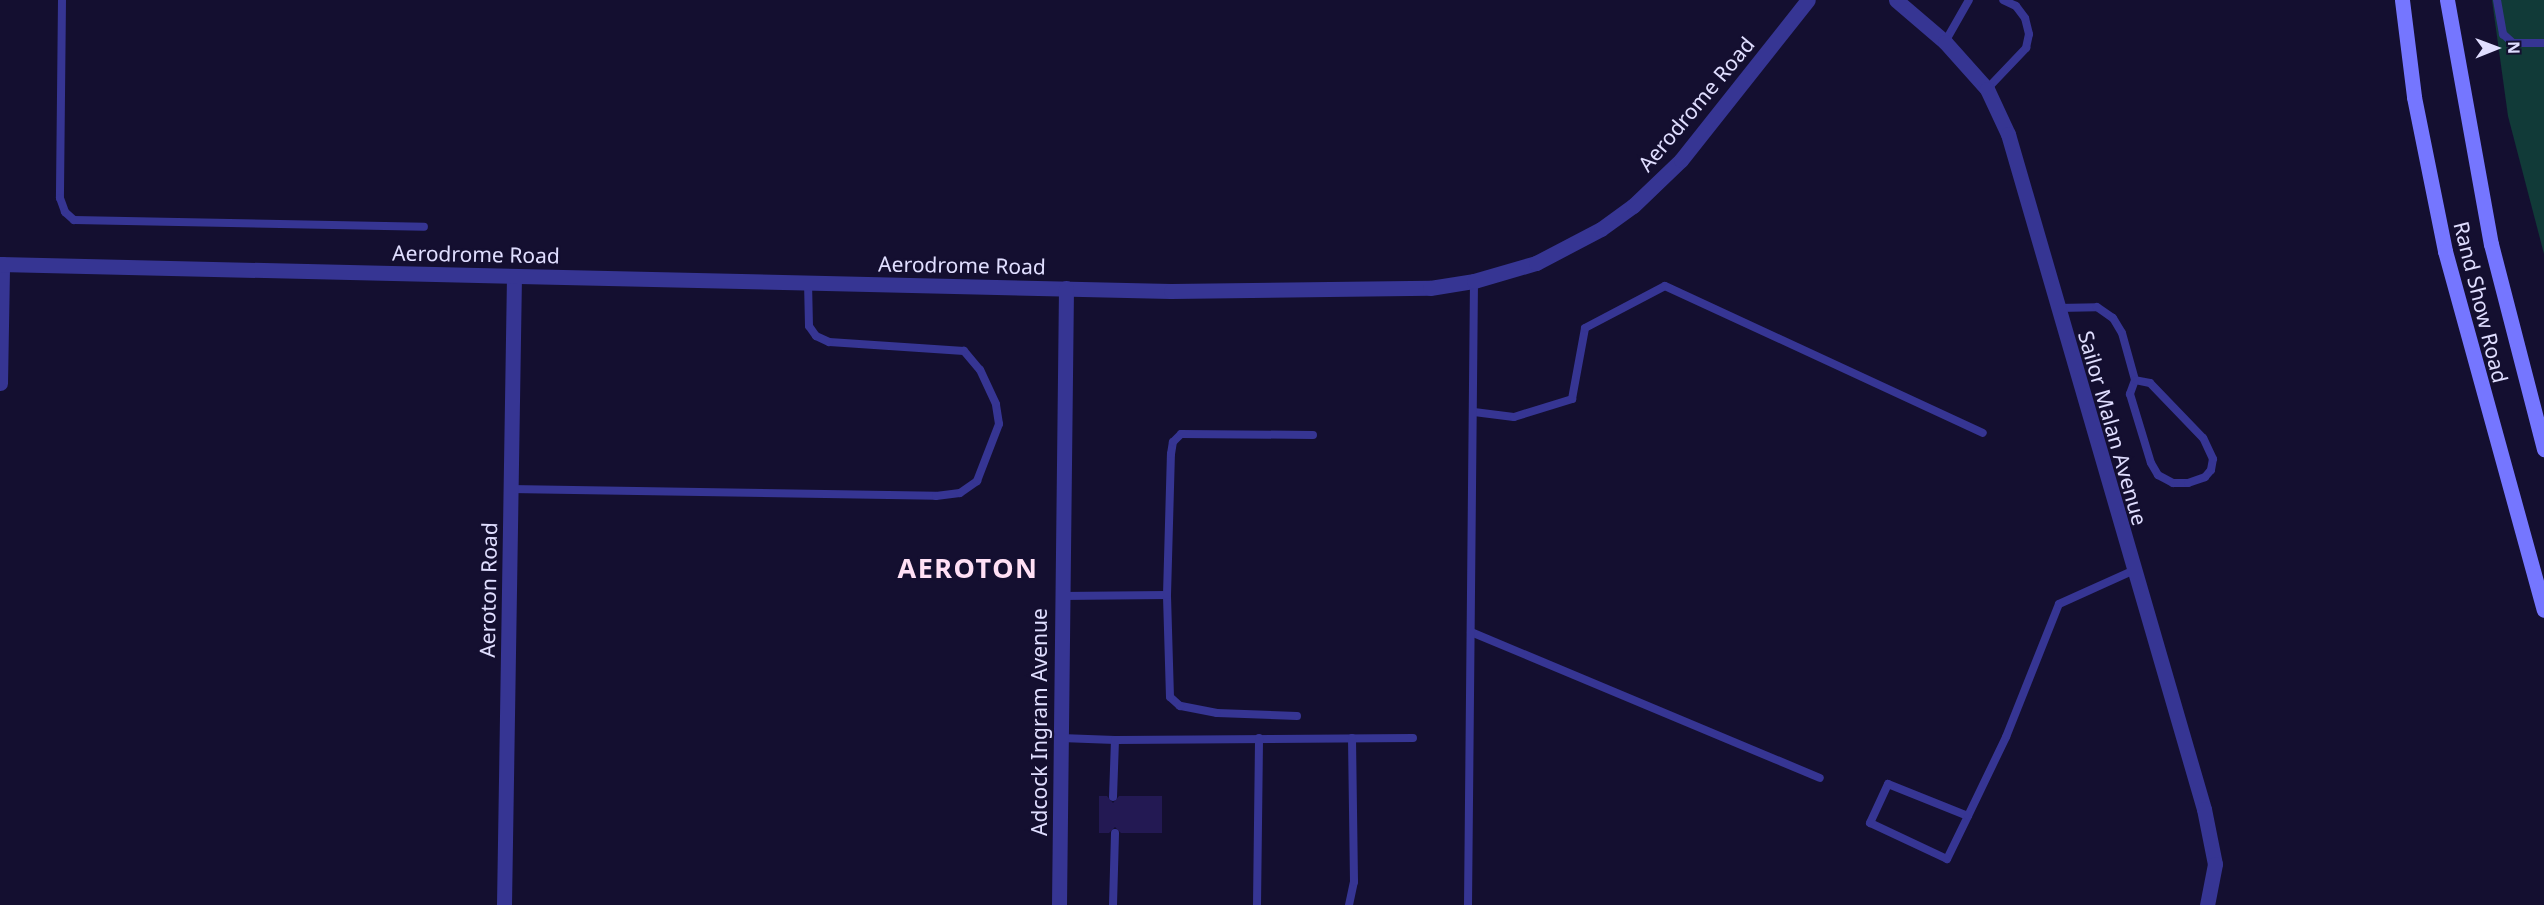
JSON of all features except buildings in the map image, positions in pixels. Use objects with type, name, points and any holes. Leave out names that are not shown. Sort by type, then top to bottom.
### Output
[{"type":"main road","name":"Rand Show Road","points":[[2402,0],[2416,108],[2445,251],[2544,610]]},
{"type":"main road","name":"Rand Show Road","points":[[2447,0],[2491,244],[2544,449]]},
{"type":"street","name":"Aerodrome Road","points":[[1,264],[1066,288],[1372,290],[1430,288],[1474,281],[1536,263],[1569,248],[1634,206],[1681,160],[1808,0]]},
{"type":"street","name":"Sailor Malan Avenue","points":[[1896,0],[1945,42],[1986,89],[2008,134],[2132,571],[2204,809],[2215,864],[2207,905]]},
{"type":"street","points":[[0,383],[1,264]]},
{"type":"street","name":"Aeroton Road","points":[[504,905],[514,276]]},
{"type":"street","name":"Adcock Ingram Avenue","points":[[1059,905],[1066,288]]},
{"type":"lane","points":[[62,0],[60,198],[65,212],[74,220],[424,227]]},
{"type":"lane","points":[[1945,42],[1969,0]]},
{"type":"lane","points":[[1986,89],[2026,48],[2028,41],[2025,18],[2016,6],[2003,0]]},
{"type":"lane","points":[[2497,0],[2503,34],[2513,43],[2544,43]]},
{"type":"lane","points":[[1468,905],[1474,281]]},
{"type":"lane","points":[[510,489],[936,496],[960,493],[977,481],[999,424],[996,404],[964,351],[829,342],[816,336],[809,326],[808,282]]},
{"type":"lane","points":[[1474,412],[1514,417],[1572,399],[1585,328],[1665,286],[1983,432]]},
{"type":"lane","points":[[2058,308],[2097,307],[2113,318],[2122,333],[2135,380],[2130,394],[2146,451],[2158,475],[2179,484],[2205,477],[2211,470],[2213,459],[2203,438],[2150,383],[2135,380]]},
{"type":"lane","points":[[1297,716],[1217,713],[1190,709],[1174,702],[1170,697],[1167,595],[1171,454],[1176,436],[1313,435]]},
{"type":"lane","points":[[1968,816],[1887,784],[1870,823],[1947,859],[1968,816],[2006,737],[2059,604],[2132,571]]},
{"type":"lane","points":[[1061,596],[1167,595]]},
{"type":"lane","points":[[1471,632],[1820,778]]},
{"type":"lane","points":[[1061,738],[1115,740],[1413,738]]},
{"type":"lane","points":[[1257,905],[1259,738]]},
{"type":"lane","points":[[1349,905],[1354,882],[1352,738]]},
{"type":"lane","points":[[1113,796],[1115,740]]},
{"type":"lane","points":[[1113,905],[1115,833]]},
{"type":"green space","points":[[2492,0],[2544,0],[2544,254],[2508,116]]},
{"type":"district","name":"AEROTON","points":[[968,568]]}]
